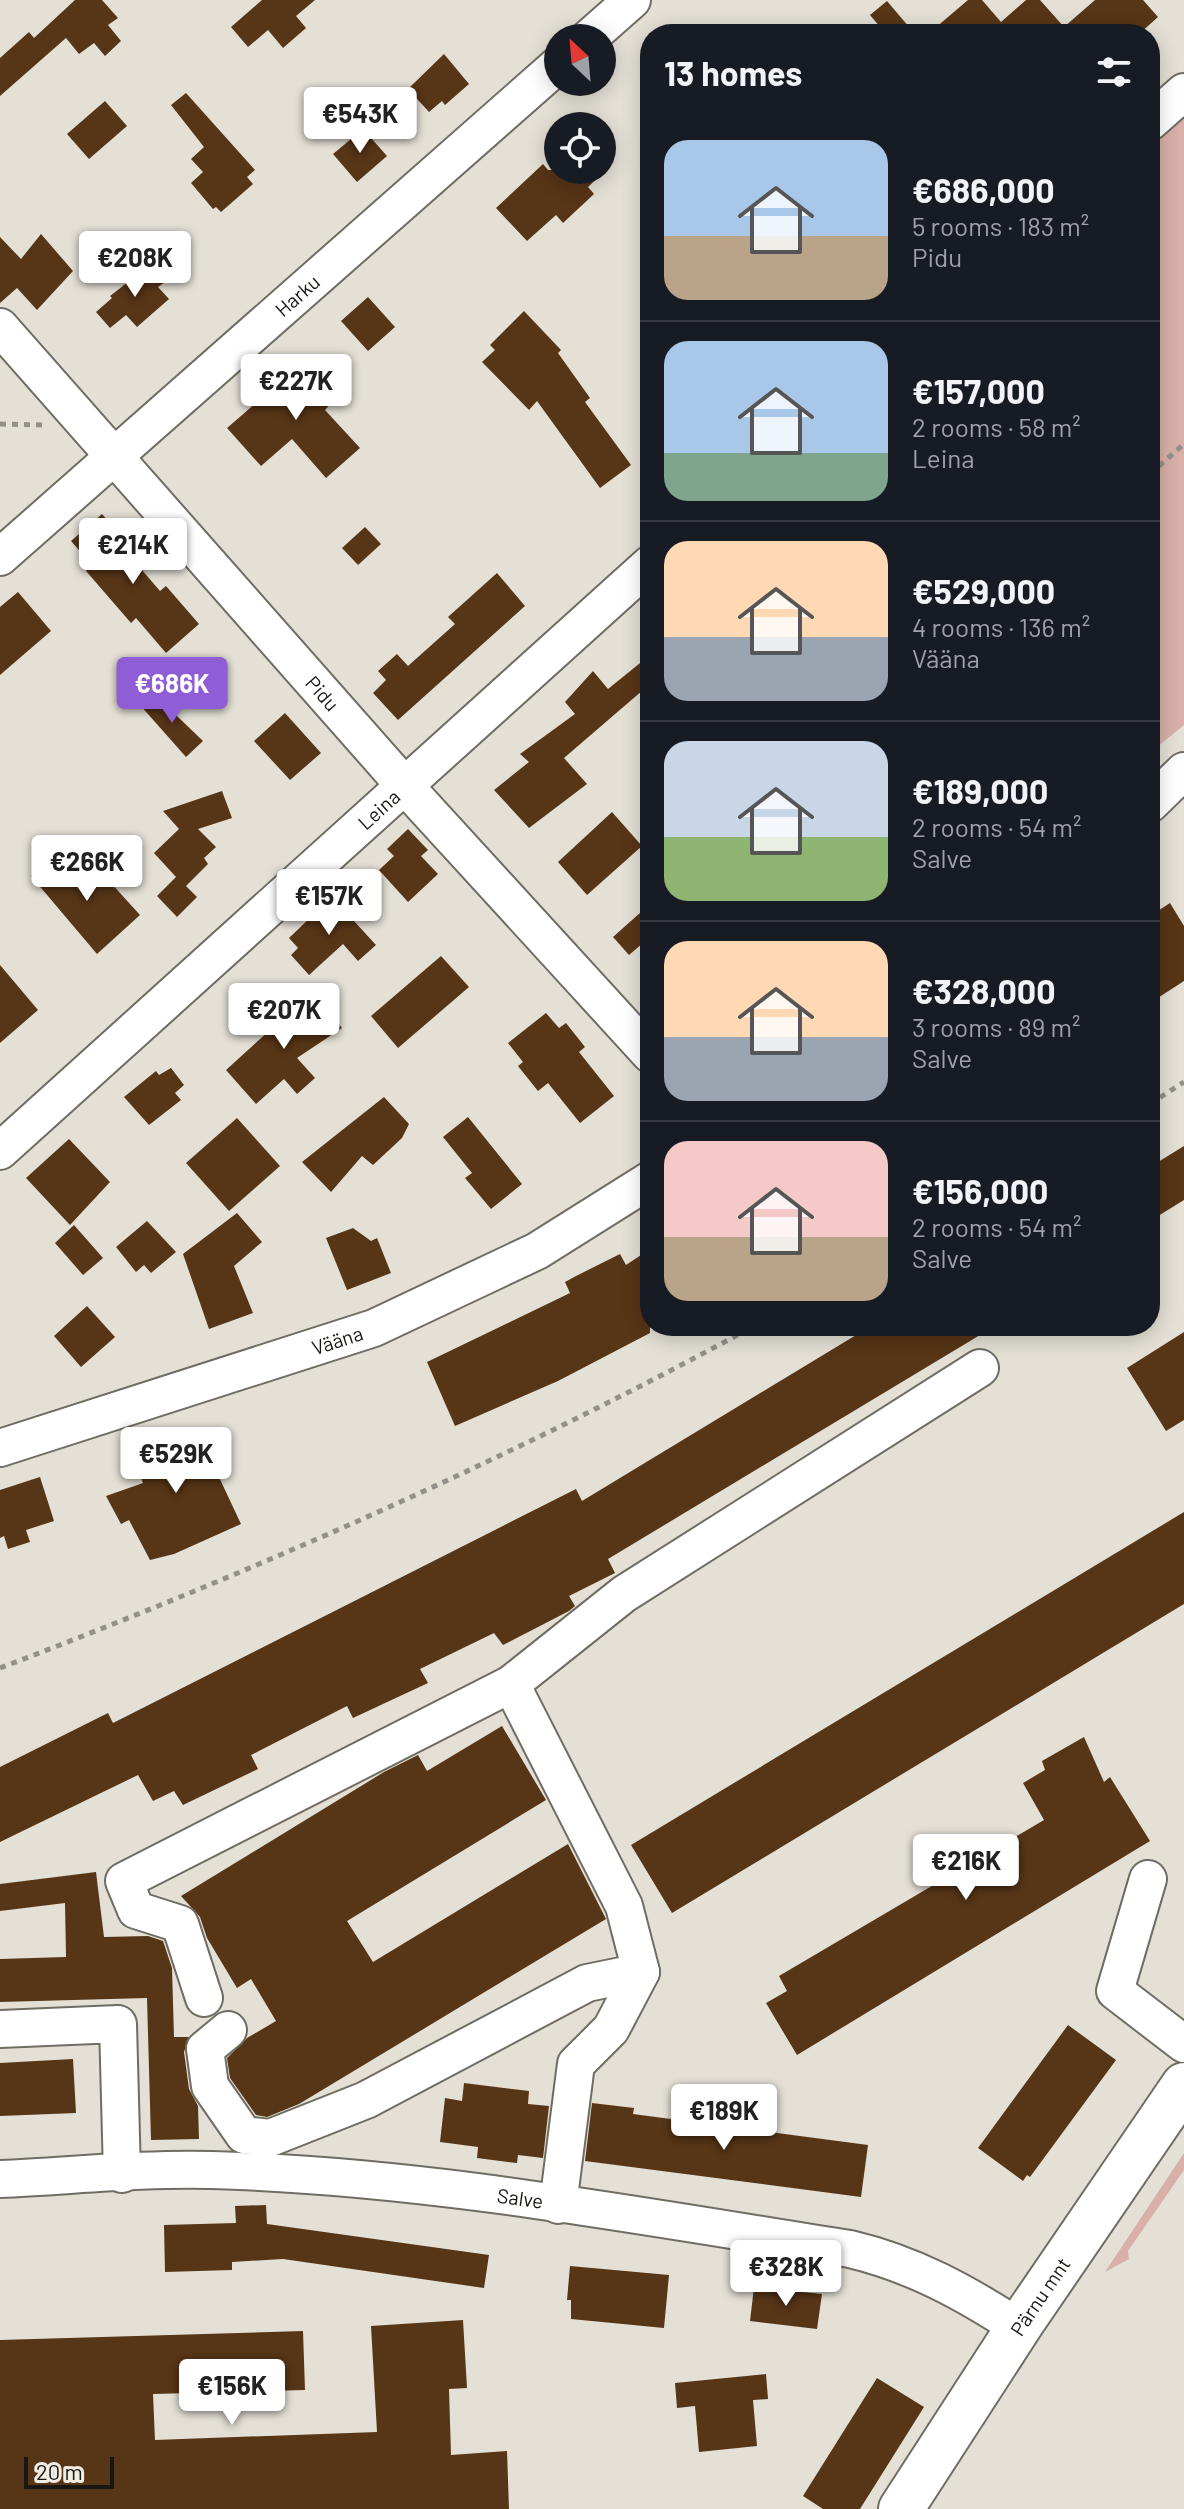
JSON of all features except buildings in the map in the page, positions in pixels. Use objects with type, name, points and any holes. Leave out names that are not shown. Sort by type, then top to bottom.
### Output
[{"type":"main road","name":"Pärnu mnt","points":[[901,2509],[1018,2327],[1184,2085]]},
{"type":"street","points":[[605,24],[632,0]]},
{"type":"street","name":"Harku","points":[[0,557],[113,454],[544,77]]},
{"type":"street","points":[[1160,113],[1184,92]]},
{"type":"street","name":"Pidu","points":[[0,327],[404,785],[640,1043]]},
{"type":"street","name":"Leina","points":[[0,1151],[640,573]]},
{"type":"street","points":[[1160,794],[1184,771]]},
{"type":"street","name":"Vääna","points":[[0,1448],[374,1328],[537,1251],[640,1186]]},
{"type":"street","points":[[204,1998],[180,1924],[136,1910],[124,1881],[511,1684],[624,1594],[980,1368]]},
{"type":"street","points":[[511,1684],[624,1906],[641,1972],[611,2029],[576,2064],[558,2205]]},
{"type":"street","points":[[1148,1879],[1115,1991],[1184,2044]]},
{"type":"street","points":[[228,2030],[205,2049],[210,2086],[244,2135],[270,2138],[366,2100],[587,1983],[641,1972]]},
{"type":"street","points":[[0,2029],[118,2024],[122,2174]]},
{"type":"street","name":"Salve","points":[[0,2179],[210,2170],[352,2178],[558,2205],[850,2249],[892,2259],[963,2291],[1018,2327]]},
{"type":"path","points":[[1160,465],[1184,444]]},
{"type":"path","points":[[1160,1098],[1184,1082]]},
{"type":"path","points":[[0,1668],[304,1546],[625,1396],[736,1336]]},
{"type":"shaded area","points":[[1184,118],[1184,725],[1160,745],[1160,139]]},
{"type":"shaded area","points":[[1184,2153],[1184,2170],[1128,2251],[1129,2259],[1105,2272]]}]
